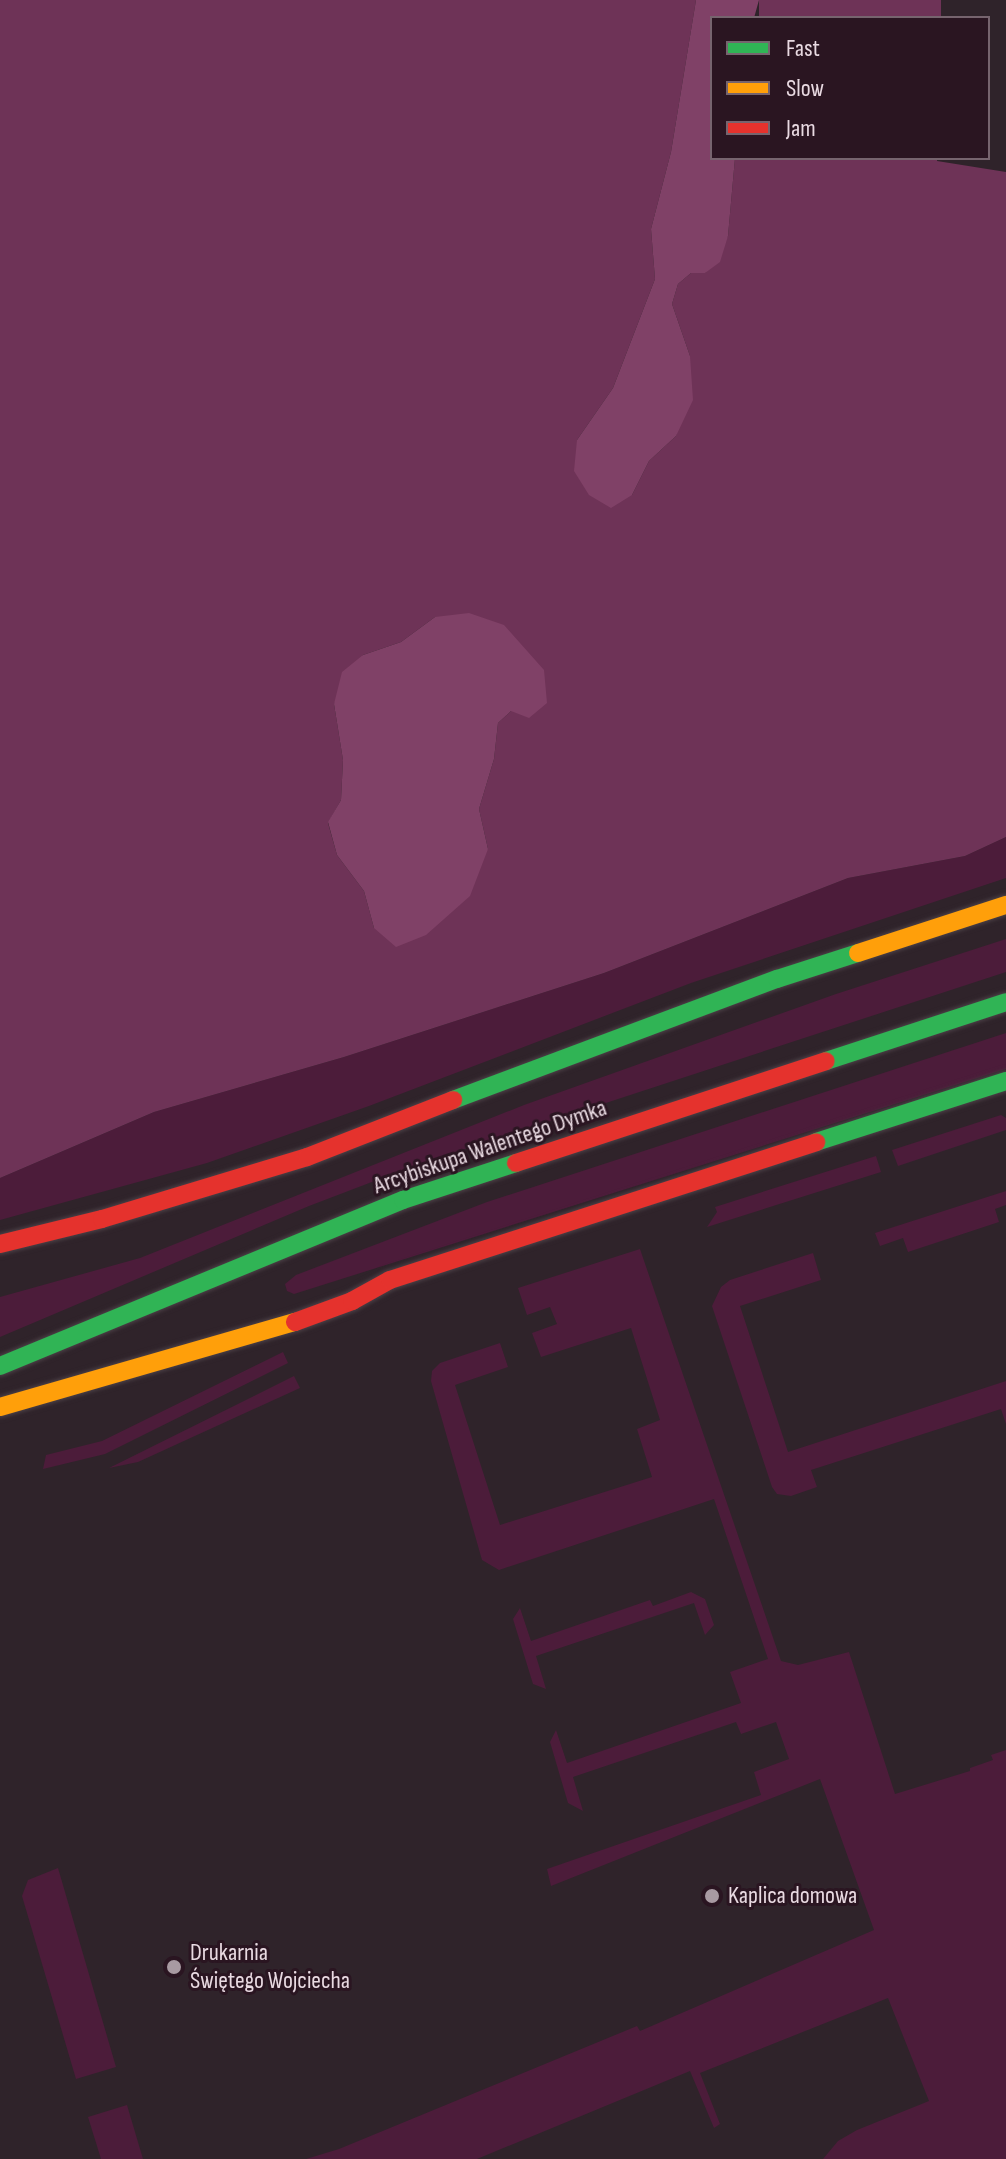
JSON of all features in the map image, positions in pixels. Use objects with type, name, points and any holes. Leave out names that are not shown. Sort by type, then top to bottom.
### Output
[{"type":"street","points":[[0,1244],[102,1219],[307,1157],[585,1049],[777,979],[1006,905]]},
{"type":"street","name":"Arcybiskupa Walentego Dymka","points":[[0,1366],[403,1200],[1006,1002]]},
{"type":"street","points":[[0,1407],[301,1320],[352,1301],[390,1280],[1006,1081]]},
{"type":"shaded area","points":[[0,0],[696,0],[671,152],[651,229],[655,279],[613,388],[577,440],[632,495],[649,461],[676,436],[690,356],[672,304],[678,284],[691,273],[705,273],[728,236],[735,160],[937,160],[1006,172],[1006,837],[965,856],[848,878],[604,973],[344,1057],[154,1112],[0,1178]],"holes":[[[435,617],[511,711],[498,723],[494,759],[479,809],[488,849],[374,928],[364,891],[337,855],[328,823],[341,800],[343,760],[334,704],[363,655],[401,642]]]},
{"type":"shaded area","points":[[696,0],[759,0],[755,16],[710,16],[710,160],[735,160],[728,236],[720,262],[705,273],[691,273],[678,284],[672,304],[690,356],[693,400],[676,436],[649,461],[632,495],[611,508],[589,495],[574,471],[577,440],[613,388],[655,279],[651,229],[671,152]]},
{"type":"shaded area","points":[[759,0],[941,0],[941,16],[759,16]]},
{"type":"shaded area","points":[[469,613],[504,625],[544,670],[547,703],[529,718],[511,711],[498,723],[494,759],[479,809],[488,849],[470,896],[426,935],[396,947],[374,928],[364,891],[337,855],[328,822],[341,800],[343,760],[334,704],[342,672],[363,655],[401,642],[435,617]]},
{"type":"shaded area","points":[[1006,837],[1006,878],[691,983],[369,1106],[207,1163],[0,1220],[0,1178],[154,1112],[344,1057],[604,973],[848,878],[965,856]]},
{"type":"shaded area","points":[[1006,939],[1006,972],[419,1164],[309,1206],[0,1337],[0,1297],[140,1258],[524,1105],[836,994]]},
{"type":"shaded area","points":[[1006,1033],[1006,1069],[294,1294],[287,1291],[285,1284],[296,1275],[487,1202]]},
{"type":"shaded area","points":[[1001,1115],[1006,1118],[1006,1130],[898,1166],[892,1150]]},
{"type":"shaded area","points":[[876,1156],[881,1172],[707,1227],[717,1212],[715,1207]]},
{"type":"shaded area","points":[[1006,1191],[1006,1205],[995,1209],[999,1222],[908,1252],[903,1238],[880,1246],[875,1233]]},
{"type":"shaded area","points":[[640,1249],[781,1661],[798,1665],[849,1652],[895,1794],[970,1771],[970,1768],[993,1760],[991,1755],[1006,1750],[1006,2159],[823,2159],[838,2141],[857,2130],[929,2101],[888,1998],[700,2073],[720,2124],[714,2128],[690,2071],[477,2159],[306,2159],[339,2149],[637,2026],[640,2031],[874,1930],[820,1779],[551,1886],[547,1869],[761,1795],[754,1772],[789,1759],[776,1722],[741,1734],[736,1722],[573,1777],[583,1811],[568,1803],[550,1742],[556,1730],[567,1763],[741,1703],[730,1672],[768,1659],[714,1499],[499,1570],[482,1560],[431,1381],[432,1371],[440,1363],[500,1343],[508,1367],[455,1385],[500,1525],[652,1477],[637,1429],[660,1420],[631,1328],[541,1357],[532,1333],[557,1324],[550,1307],[527,1315],[518,1288]]},
{"type":"shaded area","points":[[813,1253],[821,1280],[740,1306],[788,1452],[1006,1381],[1006,1424],[1001,1409],[811,1470],[817,1487],[791,1496],[777,1494],[772,1487],[712,1306],[721,1287],[730,1280]]},
{"type":"shaded area","points":[[283,1352],[288,1363],[105,1454],[43,1469],[46,1455],[102,1441]]},
{"type":"shaded area","points":[[294,1376],[300,1388],[138,1462],[109,1468]]},
{"type":"shaded area","points":[[691,1592],[705,1599],[714,1625],[705,1635],[694,1603],[536,1656],[546,1689],[533,1684],[513,1619],[520,1608],[531,1641],[650,1600],[653,1606]]},
{"type":"shaded area","points":[[58,1868],[116,2067],[76,2079],[22,1896],[28,1880]]},
{"type":"shaded area","points":[[127,2105],[143,2159],[101,2159],[88,2117]]},
{"type":"traffic: fast","points":[[453,1100],[777,979],[858,953]]},
{"type":"traffic: fast","points":[[826,1061],[1006,1002]]},
{"type":"traffic: fast","points":[[816,1142],[1006,1081]]},
{"type":"traffic: fast","points":[[0,1366],[403,1200],[516,1163]]},
{"type":"traffic: slow","points":[[858,953],[1006,905]]},
{"type":"traffic: slow","points":[[0,1407],[295,1322]]},
{"type":"traffic: jam","points":[[516,1163],[826,1061]]},
{"type":"traffic: jam","points":[[0,1244],[102,1219],[307,1157],[453,1100]]},
{"type":"traffic: jam","points":[[295,1322],[352,1301],[390,1280],[816,1142]]},
{"type":"place","name":"Kaplica domowa","points":[[712,1896]]},
{"type":"place","name":"Drukarnia Świętego Wojciecha","points":[[174,1967]]}]
